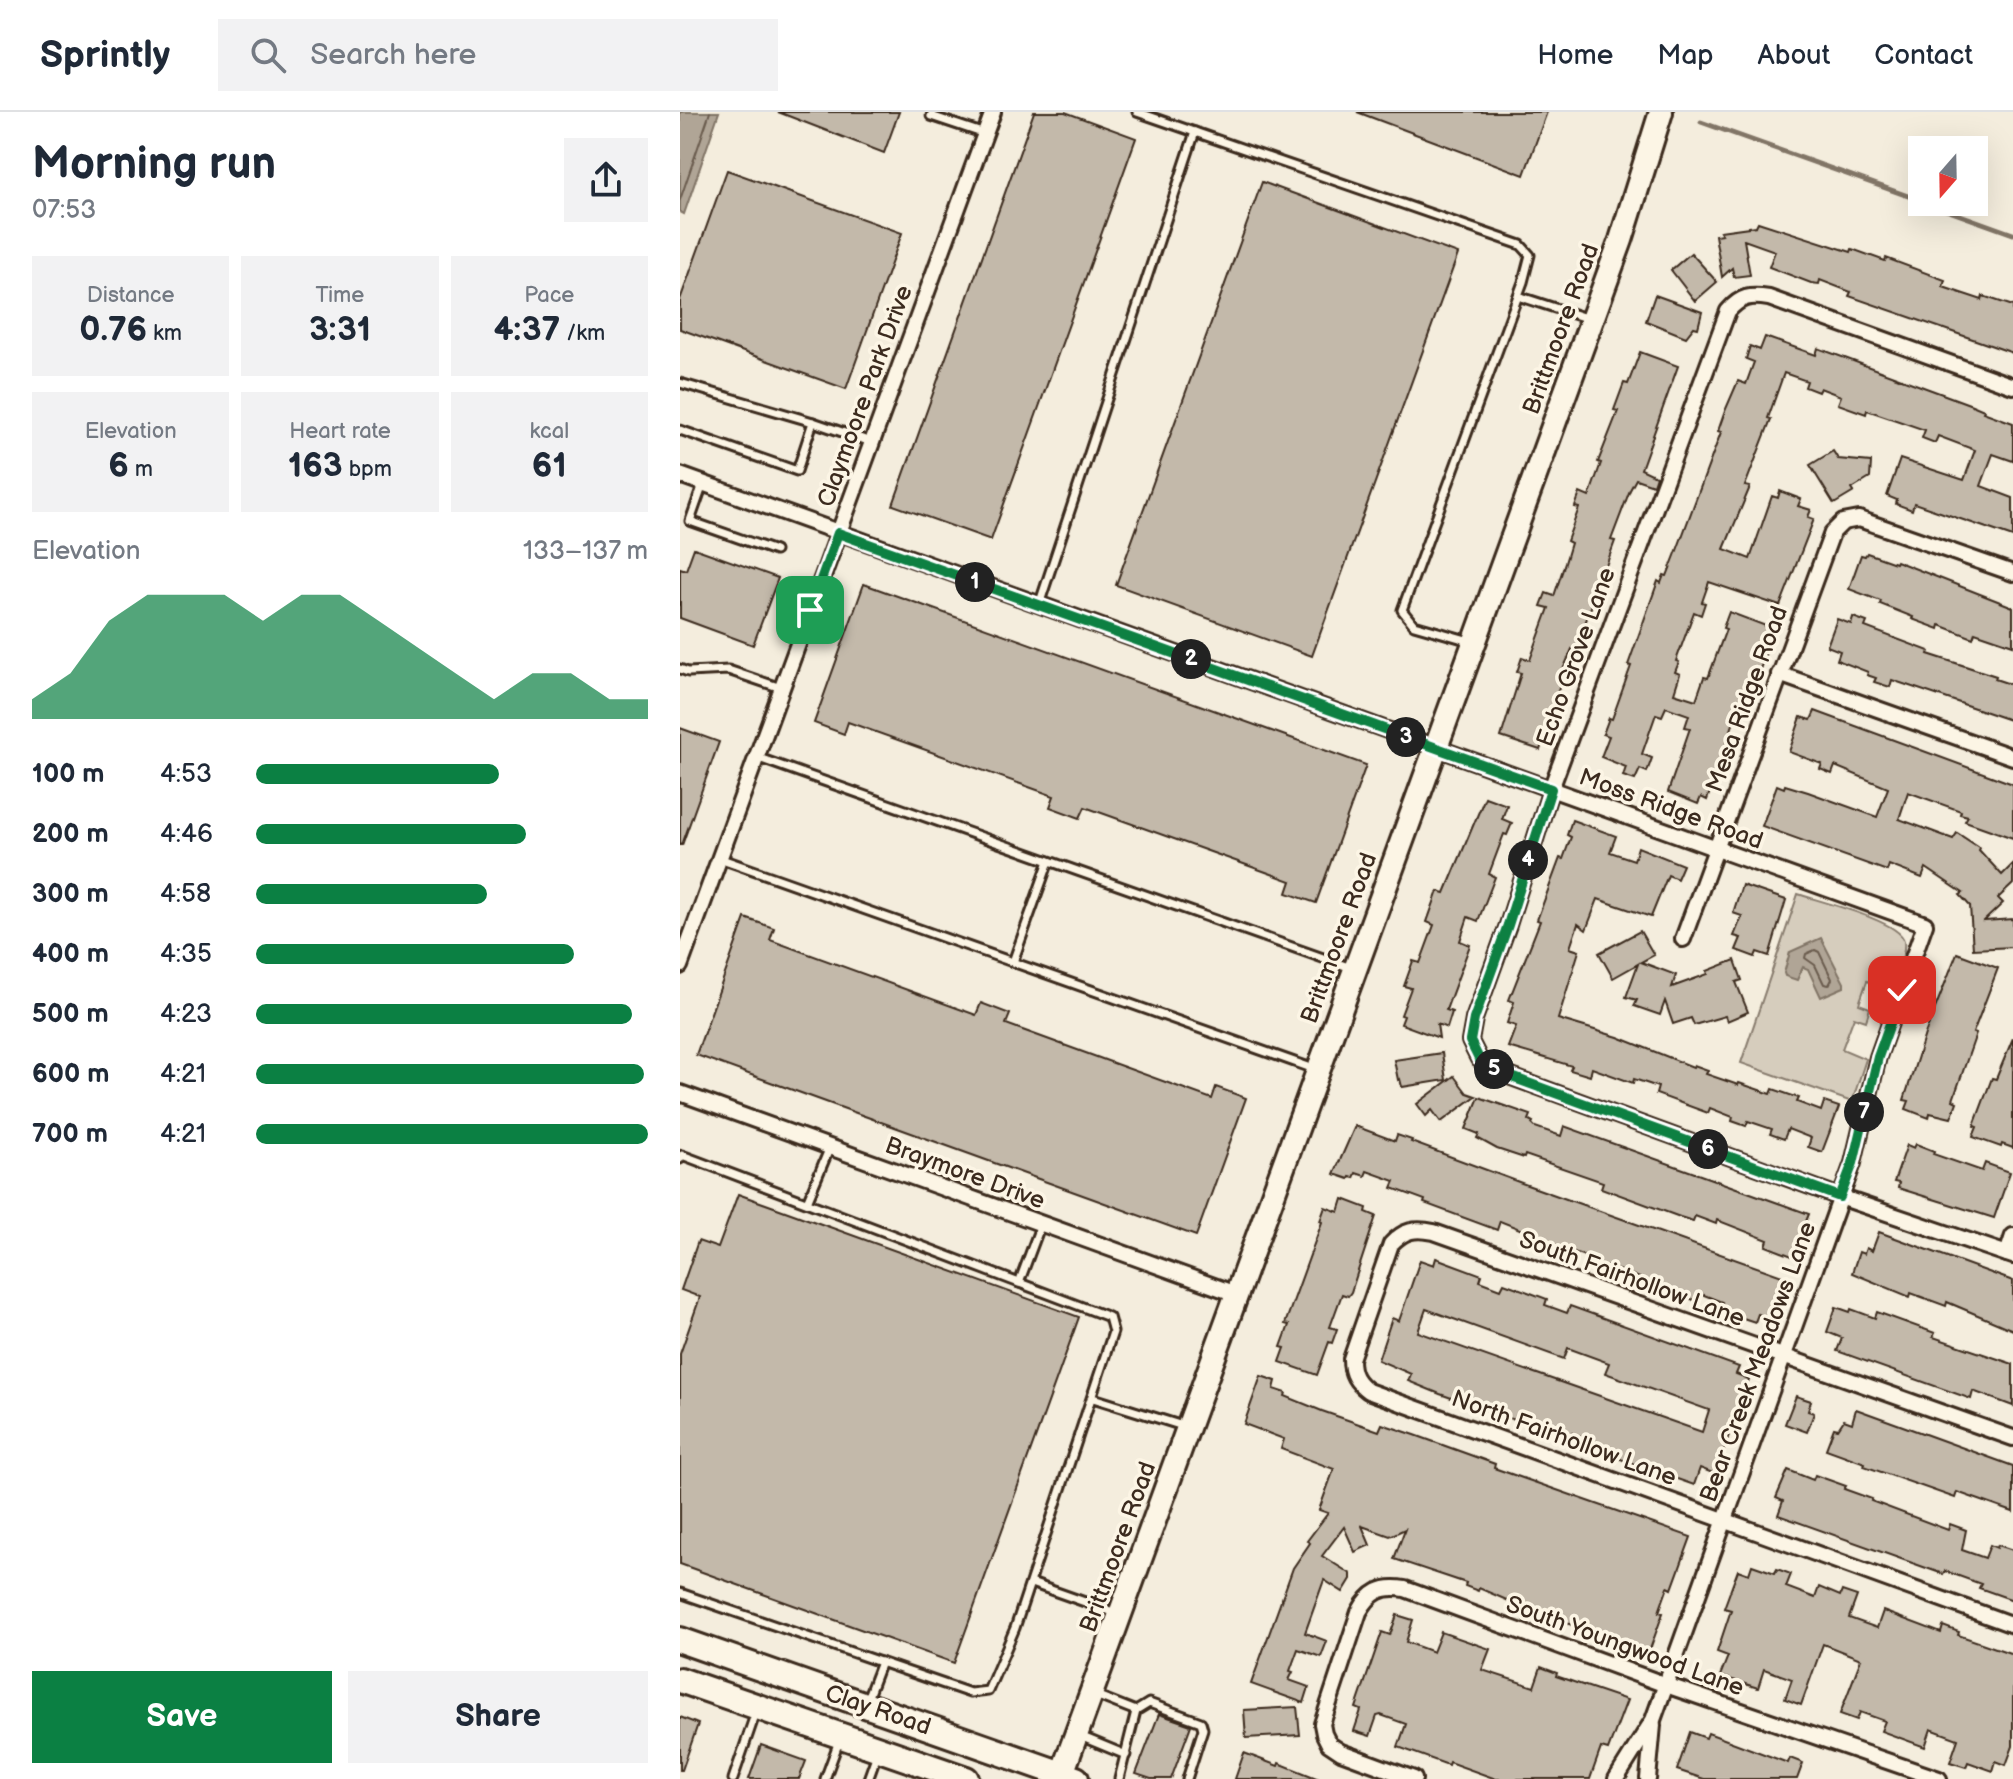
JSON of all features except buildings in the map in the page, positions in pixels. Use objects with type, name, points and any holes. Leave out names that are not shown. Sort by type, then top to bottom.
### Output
[{"type":"main road","name":"Brittmoore Road","points":[[1066,1777],[1078,1735],[1236,1294],[1621,240],[1661,112]]},
{"type":"main road","name":"Clay Road","points":[[680,1640],[1066,1777]]},
{"type":"main road","points":[[758,1707],[767,1671]]},
{"type":"main road","name":"Clay Road","points":[[680,1680],[879,1749],[930,1773],[966,1779]]},
{"type":"street","name":"Claymoore Park Drive","points":[[680,966],[993,112]]},
{"type":"street","name":"Echo Grove Lane","points":[[1840,1197],[1498,1072],[1479,1059],[1470,1041],[1474,1019],[1551,789],[1723,322],[1738,299],[1753,296],[1769,298],[2013,386]]},
{"type":"street","name":"Moss Ridge Road","points":[[680,475],[1925,924]]},
{"type":"street","name":"Mesa Ridge Road","points":[[1683,939],[1832,533],[1843,522],[1859,519],[2013,573]]},
{"type":"street","points":[[1779,674],[2013,757]]},
{"type":"street","name":"Bear Creek Meadows Lane","points":[[1616,1779],[1653,1720],[1666,1685],[1853,1163],[1878,1057],[1925,924]]},
{"type":"street","name":"Braymore Drive","points":[[680,1093],[1236,1294]]},
{"type":"street","points":[[1840,1197],[2010,1255],[2013,1236]]},
{"type":"street","name":"South Fairhollow Lane","points":[[1368,1306],[1391,1244],[1400,1234],[1417,1229],[1434,1232],[2013,1438]]},
{"type":"street","name":"North Fairhollow Lane","points":[[1368,1306],[1351,1359],[1351,1372],[1358,1384],[1368,1391],[2013,1625]]},
{"type":"street","name":"South Youngwood Lane","points":[[1414,1779],[1341,1752],[1329,1744],[1322,1724],[1366,1599],[1376,1591],[1391,1586],[1939,1779]]},
{"type":"street","name":"Bear Creek Meadows Lane","points":[[1648,1779],[1653,1720]]},
{"type":"lane","points":[[933,112],[931,116],[985,134]]},
{"type":"lane","points":[[1137,112],[1521,245],[1530,255],[1518,296],[1402,610],[1414,625],[1474,642]]},
{"type":"lane","points":[[1039,605],[1195,132]]},
{"type":"lane","points":[[1518,296],[1592,320]]},
{"type":"lane","points":[[680,383],[871,442]]},
{"type":"lane","points":[[680,430],[797,471],[813,422]]},
{"type":"lane","points":[[703,484],[690,521],[775,551]]},
{"type":"lane","points":[[680,669],[688,672],[728,670],[781,688]]},
{"type":"lane","points":[[756,757],[1356,969]]},
{"type":"lane","points":[[719,858],[1319,1071]]},
{"type":"lane","points":[[1013,962],[1049,861]]},
{"type":"lane","points":[[807,1202],[830,1147]]},
{"type":"lane","points":[[680,1159],[682,1155],[1109,1317],[1113,1332],[1031,1583],[988,1691],[970,1693],[680,1593]]},
{"type":"lane","points":[[1019,1283],[1041,1224]]},
{"type":"lane","points":[[1093,1398],[1188,1427]]},
{"type":"lane","points":[[1031,1583],[1121,1614]]},
{"type":"lane","points":[[865,1705],[881,1662]]},
{"type":"lane","points":[[1093,1694],[1136,1711]]},
{"type":"lane","points":[[1120,1779],[1136,1711],[1149,1703],[1201,1722],[1203,1729],[1187,1779]]},
{"type":"lane","points":[[733,1779],[758,1707]]},
{"type":"lane","points":[[1078,1735],[1126,1755]]},
{"type":"lane","points":[[825,1779],[841,1736]]},
{"type":"lane","points":[[868,1779],[879,1749]]},
{"type":"shaded area","points":[[1798,894],[1874,919],[1889,926],[1904,941],[1902,960],[1890,989],[1867,981],[1859,1004],[1870,1008],[1866,1021],[1854,1017],[1842,1049],[1866,1059],[1852,1102],[1741,1063]]},
{"type":"water","points":[[680,112],[719,112],[684,214],[680,212]]},
{"type":"water","points":[[1821,938],[1844,987],[1821,997],[1808,969],[1803,967],[1797,980],[1784,973],[1790,952]]},
{"type":"waterway","points":[[1701,122],[1908,196]]},
{"type":"waterway","points":[[1963,216],[2013,234]]},
{"type":"route","points":[[810,610],[838,533],[1551,789],[1474,1019],[1470,1041],[1479,1059],[1498,1072],[1840,1197],[1853,1163],[1878,1057],[1902,990]]}]
